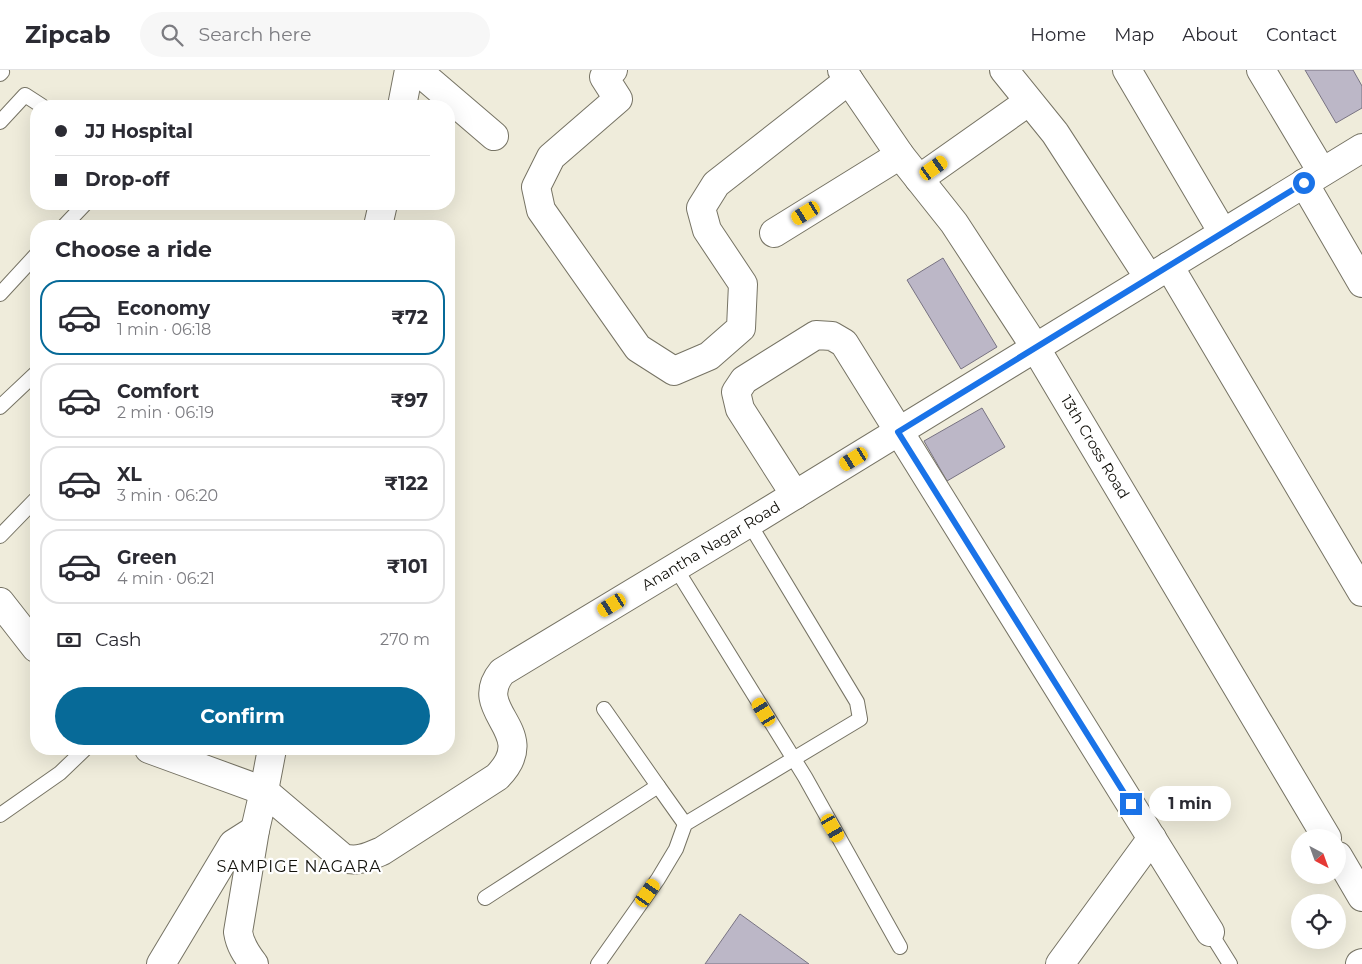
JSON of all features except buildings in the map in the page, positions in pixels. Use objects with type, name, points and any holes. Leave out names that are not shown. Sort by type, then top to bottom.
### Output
[{"type":"street","points":[[403,100],[410,70]]},
{"type":"street","points":[[613,70],[604,77],[618,99],[551,157],[536,187],[541,210],[638,348],[674,372],[709,356],[741,328],[743,284],[706,230],[701,208],[716,184],[845,75]]},
{"type":"street","points":[[1004,70],[1159,272],[1362,592]]},
{"type":"street","points":[[1127,70],[1223,233]]},
{"type":"street","points":[[1261,70],[1362,283]]},
{"type":"street","points":[[433,75],[494,136]]},
{"type":"street","name":"13th Cross Road","points":[[845,75],[900,155],[954,222],[1035,347],[1322,829]]},
{"type":"street","points":[[919,179],[1028,102]]},
{"type":"street","name":"Anantha Nagar Road","points":[[264,790],[343,858],[351,860],[360,859],[382,851],[496,777],[505,769],[513,751],[512,739],[494,703],[493,692],[495,680],[502,672],[1362,148]]},
{"type":"street","points":[[774,233],[900,155]]},
{"type":"street","points":[[795,495],[740,409],[736,392],[744,380],[816,335],[832,336],[844,343],[1210,932]]},
{"type":"street","points":[[0,602],[30,640]]},
{"type":"street","points":[[166,755],[264,790]]},
{"type":"street","points":[[254,964],[244,952],[238,932],[255,830],[271,755]]},
{"type":"street","points":[[161,964],[233,844],[255,830]]},
{"type":"street","points":[[1060,964],[1152,838]]},
{"type":"street","points":[[1346,870],[1362,897]]},
{"type":"lane","points":[[0,70],[2,72],[0,74]]},
{"type":"lane","points":[[0,122],[25,95],[33,100]]},
{"type":"lane","points":[[70,220],[79,210]]},
{"type":"lane","points":[[0,294],[30,262]]},
{"type":"lane","points":[[0,407],[30,379]]},
{"type":"lane","points":[[0,536],[30,505]]},
{"type":"lane","points":[[598,964],[658,879],[676,849],[685,824],[860,719],[857,702],[749,523]]},
{"type":"lane","points":[[675,567],[792,759],[805,777],[900,947]]},
{"type":"lane","points":[[604,709],[685,824]]},
{"type":"lane","points":[[0,814],[60,773],[80,755]]},
{"type":"lane","points":[[485,898],[658,786]]},
{"type":"lane","points":[[1210,932],[1230,964]]},
{"type":"district","name":"SAMPIGE NAGARA","points":[[299,866]]},
{"type":"route","points":[[1131,804],[898,432],[1304,183]]}]
